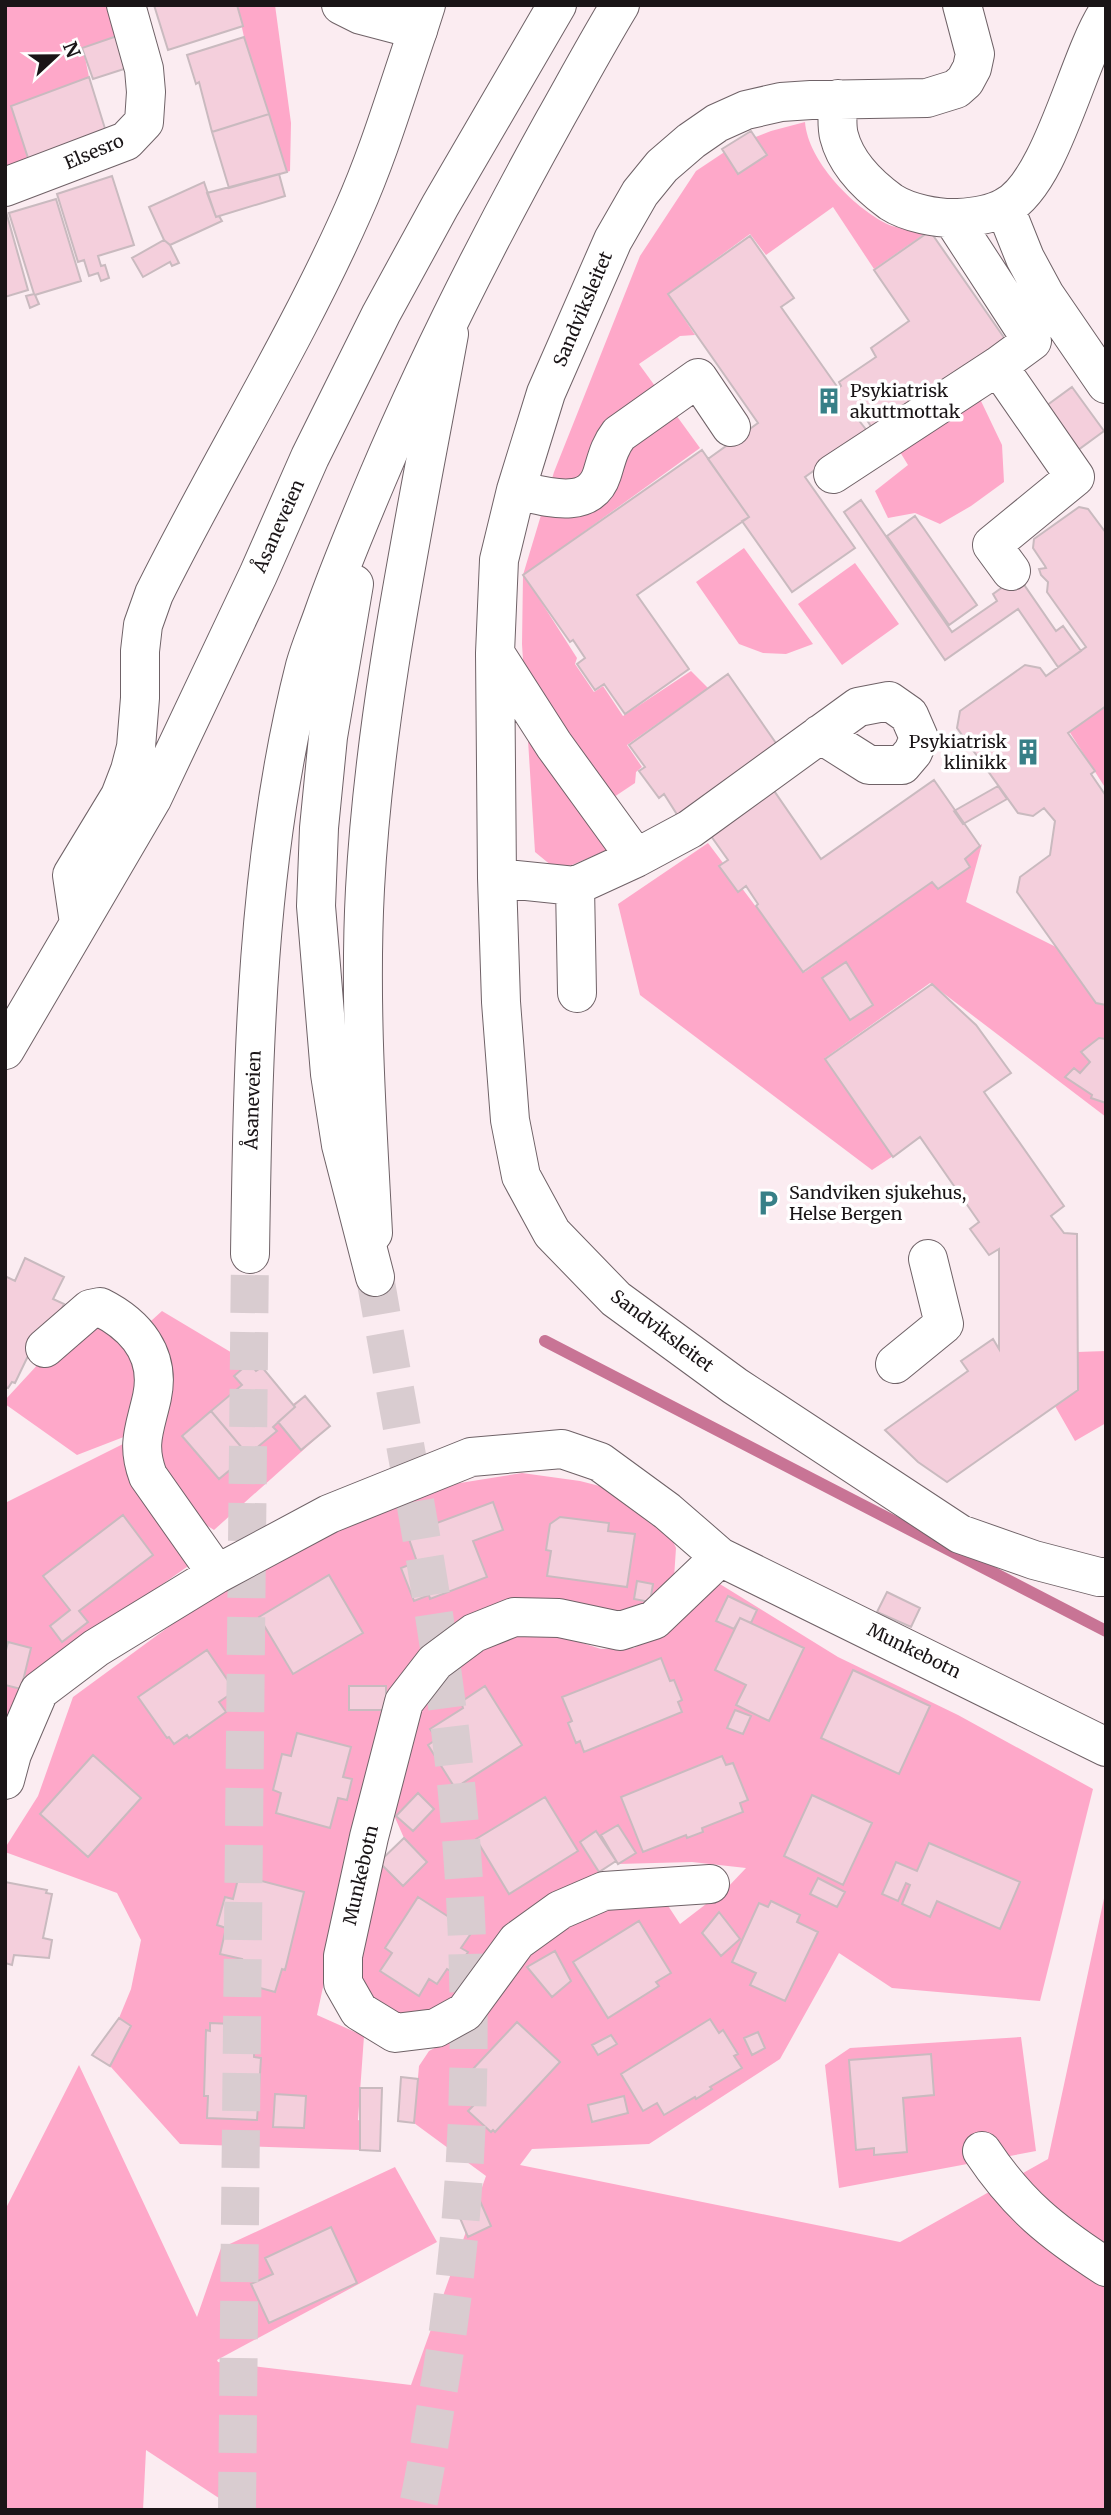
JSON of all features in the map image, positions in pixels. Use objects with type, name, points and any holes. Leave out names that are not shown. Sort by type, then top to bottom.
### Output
[{"type":"main road","name":"Elsesro","points":[[5,187],[126,141],[144,122],[144,69],[127,5]]},
{"type":"main road","points":[[79,923],[72,875],[120,796],[130,770],[136,747],[143,625],[153,594],[309,303],[354,211],[422,18],[362,15],[341,5]]},
{"type":"main road","name":"Åsaneveien","points":[[5,1050],[152,799],[247,599],[310,457],[381,314],[440,206],[557,5]]},
{"type":"main road","name":"Sandviksleitet","points":[[962,5],[975,54],[965,81],[956,89],[927,98],[781,102],[746,110],[717,123],[662,166],[639,193],[612,240],[546,393],[516,490],[499,560],[495,653],[497,878],[510,1121],[521,1176],[552,1233],[627,1307],[805,1434],[960,1534],[1034,1560],[1106,1577]]},
{"type":"main road","name":"Åsaneveien","points":[[250,1254],[253,1084],[260,957],[272,839],[306,662],[345,551],[453,308],[616,11]]},
{"type":"main road","points":[[838,99],[838,135],[847,155],[861,175],[896,205],[916,212],[952,218],[974,217],[1005,208],[1017,200],[1041,167],[1106,15]]},
{"type":"main road","points":[[1005,208],[1045,295],[1106,384]]},
{"type":"main road","points":[[834,474],[1032,341],[952,218]]},
{"type":"main road","name":"Åsaneveien","points":[[372,491],[328,737],[319,828],[316,906],[330,1074],[341,1145],[375,1277],[365,1062],[365,888],[382,716],[453,308]]},
{"type":"main road","points":[[998,366],[1075,477],[992,545],[1011,571]]},
{"type":"main road","points":[[516,490],[553,499],[576,498],[586,494],[596,486],[610,446],[619,434],[698,378],[731,427]]},
{"type":"main road","points":[[495,653],[554,745],[636,858]]},
{"type":"main road","points":[[497,878],[575,886],[690,829],[820,734]]},
{"type":"main road","points":[[575,886],[577,993]]},
{"type":"main road","points":[[895,1364],[944,1324],[928,1259]]},
{"type":"main road","points":[[45,1348],[90,1309],[100,1307],[119,1316],[143,1341],[153,1363],[155,1380],[140,1444],[141,1459],[148,1476],[217,1574]]},
{"type":"main road","name":"Munkebotn","points":[[5,1780],[12,1754],[39,1691],[96,1648],[217,1574],[329,1514],[471,1457],[562,1449],[600,1462],[667,1511],[720,1557],[1106,1746]]},
{"type":"main road","name":"Munkebotn","points":[[710,1884],[604,1891],[560,1910],[517,1941],[465,2012],[436,2028],[395,2033],[359,2011],[343,1983],[343,1956],[369,1837],[404,1702],[435,1662],[474,1633],[514,1618],[559,1618],[620,1631],[654,1620],[720,1557]]},
{"type":"main road","points":[[982,2151],[997,2174],[1033,2215],[1106,2267]]},
{"type":"shaded area","points":[[5,5],[115,5],[123,34],[83,48],[89,77],[11,106],[29,161],[5,168]]},
{"type":"shaded area","points":[[237,5],[275,5],[291,123],[290,171],[287,172],[244,37]]},
{"type":"shaded area","points":[[805,122],[814,152],[847,195],[887,224],[930,230],[874,269],[833,207],[766,255],[750,234],[668,294],[695,335],[680,336],[639,364],[700,448],[524,575],[577,658],[575,664],[594,692],[603,686],[623,716],[691,671],[708,688],[627,745],[642,767],[636,772],[635,783],[608,801],[614,847],[558,871],[535,852],[522,644],[523,575],[554,472],[640,256],[696,171],[735,145]]},
{"type":"shaded area","points":[[966,399],[981,401],[1002,445],[1004,482],[940,524],[915,513],[888,518],[875,491],[908,465],[897,447]]},
{"type":"shaded area","points":[[744,548],[813,644],[786,654],[763,653],[739,644],[696,582]]},
{"type":"shaded area","points":[[855,563],[899,624],[842,665],[798,604]]},
{"type":"shaded area","points":[[1106,705],[1106,789],[1069,731]]},
{"type":"shaded area","points":[[708,843],[805,972],[982,844],[966,902],[1056,947],[1096,1003],[1106,1004],[1106,1039],[1100,1038],[1081,1051],[1097,1067],[1106,1071],[1106,1117],[930,983],[825,1058],[893,1156],[872,1170],[640,995],[618,904]]},
{"type":"shaded area","points":[[162,1311],[249,1363],[256,1371],[262,1367],[293,1404],[305,1396],[330,1426],[214,1530],[187,1513],[153,1467],[141,1330]]},
{"type":"shaded area","points":[[103,1318],[145,1371],[134,1433],[77,1455],[5,1404],[5,1400],[41,1361]]},
{"type":"shaded area","points":[[1106,1351],[1106,1423],[1075,1441],[1055,1406],[1077,1390],[1077,1352]]},
{"type":"shaded area","points":[[123,1444],[191,1564],[57,1659],[5,1734],[5,1503]]},
{"type":"shaded area","points":[[522,1473],[580,1481],[619,1491],[669,1532],[676,1548],[674,1578],[641,1610],[451,1628],[346,1880],[317,2015],[364,2036],[358,2120],[361,2121],[360,2150],[180,2144],[110,2066],[92,2055],[119,2018],[131,1989],[141,1940],[117,1893],[5,1852],[38,1796],[73,1697],[208,1598],[342,1522],[435,1487]]},
{"type":"shaded area","points":[[715,1581],[838,1657],[958,1715],[1093,1789],[1040,2001],[892,1988],[839,1953],[780,2059],[649,2144],[532,2149],[520,2165],[900,2242],[1048,2159],[1106,1889],[1106,2510],[237,2510],[146,2450],[143,2510],[5,2510],[5,2210],[79,2065],[197,2317],[221,2248],[395,2167],[437,2242],[217,2360],[411,2385],[486,2176],[414,2123],[419,2066],[429,2051],[452,2039],[520,1958],[582,1914],[659,1892],[680,1924],[727,1888],[746,1868],[692,1862],[618,1864],[616,1861],[508,1931],[457,2010],[423,2023],[374,2007],[357,1971],[379,1862],[404,1838],[389,1804],[421,1712],[437,1685],[461,1660],[513,1636],[537,1633],[601,1649],[634,1648],[674,1624]]},
{"type":"shaded area","points":[[1021,2037],[1036,2151],[839,2188],[825,2065],[850,2048]]},
{"type":"building","points":[[154,5],[237,5],[243,26],[168,50]]},
{"type":"building","points":[[123,34],[124,69],[93,79],[82,48]]},
{"type":"building","points":[[244,37],[269,114],[212,132],[199,82],[196,84],[187,55]]},
{"type":"building","points":[[89,77],[107,135],[29,161],[11,106]]},
{"type":"building","points":[[269,114],[287,172],[229,188],[212,132]]},
{"type":"building","points":[[751,131],[767,155],[738,174],[722,149]]},
{"type":"building","points":[[279,174],[285,196],[216,217],[207,193]]},
{"type":"building","points":[[112,176],[134,245],[98,256],[101,266],[105,265],[109,278],[101,281],[98,273],[89,276],[84,260],[78,262],[57,194]]},
{"type":"building","points":[[204,182],[216,217],[219,216],[222,221],[170,245],[164,240],[149,207]]},
{"type":"building","points":[[56,199],[81,281],[35,295],[39,304],[30,308],[26,296],[34,294],[9,213]]},
{"type":"building","points":[[5,208],[28,290],[5,297]]},
{"type":"building","name":"Psykiatrisk akuttmottak","points":[[930,231],[1005,339],[874,431],[863,414],[857,418],[868,432],[805,477],[855,548],[792,592],[742,521],[749,517],[708,459],[758,423],[668,294],[750,236],[794,298],[781,307],[838,388],[841,386],[839,382],[876,357],[871,348],[909,321],[874,270]]},
{"type":"building","points":[[164,240],[170,245],[179,263],[172,266],[170,262],[143,277],[132,258]]},
{"type":"building","points":[[1072,387],[1104,431],[1078,450],[1046,406]]},
{"type":"building","points":[[702,450],[749,517],[637,595],[689,669],[625,714],[604,684],[595,690],[577,664],[585,658],[573,640],[570,642],[523,575]]},
{"type":"building","points":[[861,500],[952,632],[997,601],[993,594],[1018,576],[1056,631],[1063,626],[1081,651],[1058,667],[1018,609],[945,660],[844,512]]},
{"type":"building","name":"Psykiatrisk klinikk","points":[[1079,507],[1088,509],[1106,533],[1106,706],[1068,733],[1095,771],[1091,774],[1106,796],[1106,1005],[1096,1003],[1017,892],[1020,877],[1050,855],[1055,821],[1044,808],[1033,816],[1018,813],[957,728],[960,711],[1025,665],[1040,668],[1046,676],[1086,647],[1047,592],[1048,582],[1039,569],[1046,568],[1033,548],[1034,539]]},
{"type":"building","points":[[915,516],[977,605],[949,625],[887,536]]},
{"type":"building","points":[[728,674],[778,746],[678,816],[664,794],[659,798],[639,771],[645,767],[629,745]]},
{"type":"building","points":[[934,780],[980,846],[965,859],[970,867],[938,889],[932,882],[803,972],[756,906],[758,904],[746,886],[738,892],[719,866],[728,860],[706,829],[770,785],[821,859]]},
{"type":"building","points":[[998,786],[1007,799],[963,824],[954,811]]},
{"type":"building","points":[[846,962],[873,1005],[850,1020],[822,978]]},
{"type":"building","points":[[932,984],[976,1025],[1011,1073],[984,1092],[1064,1206],[1051,1216],[1064,1233],[1077,1234],[1078,1390],[947,1482],[918,1462],[885,1430],[968,1371],[961,1361],[993,1339],[999,1349],[999,1249],[989,1255],[970,1229],[979,1222],[920,1137],[893,1157],[825,1059]]},
{"type":"building","points":[[1099,1038],[1106,1039],[1106,1103],[1091,1098],[1092,1095],[1065,1077],[1074,1068],[1080,1073],[1090,1062],[1081,1052]]},
{"type":"building","points":[[25,1258],[64,1277],[53,1299],[64,1304],[50,1334],[41,1329],[15,1383],[12,1382],[8,1388],[5,1387],[5,1276],[15,1281]]},
{"type":"building","points":[[249,1363],[256,1371],[262,1367],[295,1407],[273,1427],[277,1431],[248,1455],[211,1411],[242,1385],[234,1376]]},
{"type":"building","points":[[305,1396],[330,1426],[301,1450],[278,1422]]},
{"type":"building","points":[[211,1411],[248,1455],[219,1479],[182,1436]]},
{"type":"building","points":[[493,1502],[503,1530],[473,1541],[487,1577],[430,1599],[429,1595],[414,1601],[401,1568],[417,1562],[409,1539],[436,1529],[434,1524]]},
{"type":"building","points":[[123,1515],[153,1555],[79,1611],[88,1622],[62,1642],[50,1626],[70,1610],[43,1576]]},
{"type":"building","points":[[560,1517],[609,1523],[608,1531],[635,1534],[627,1587],[547,1576],[551,1551],[546,1550],[550,1524]]},
{"type":"building","points":[[329,1575],[363,1633],[293,1674],[259,1617]]},
{"type":"building","points":[[637,1581],[653,1584],[650,1602],[634,1599]]},
{"type":"building","points":[[887,1592],[920,1608],[911,1627],[877,1612]]},
{"type":"building","points":[[728,1596],[757,1610],[751,1623],[740,1618],[734,1629],[716,1621]]},
{"type":"building","points":[[740,1618],[804,1648],[769,1721],[736,1705],[746,1685],[715,1670]]},
{"type":"building","points":[[8,1642],[31,1648],[21,1689],[5,1685],[5,1654]]},
{"type":"building","points":[[207,1650],[235,1691],[219,1702],[226,1712],[189,1738],[187,1735],[174,1744],[138,1697]]},
{"type":"building","points":[[661,1658],[670,1681],[674,1680],[682,1700],[678,1702],[682,1712],[584,1752],[580,1741],[576,1743],[568,1723],[572,1721],[562,1697]]},
{"type":"building","points":[[853,1670],[930,1706],[899,1774],[821,1738]]},
{"type":"building","points":[[349,1686],[386,1686],[386,1710],[349,1710]]},
{"type":"building","points":[[485,1686],[522,1745],[455,1788],[428,1745],[437,1739],[430,1729],[463,1708],[461,1702]]},
{"type":"building","points":[[735,1710],[751,1716],[743,1734],[727,1728]]},
{"type":"building","points":[[297,1733],[351,1747],[343,1777],[352,1779],[347,1800],[338,1798],[330,1828],[276,1813],[281,1793],[273,1790],[282,1754],[291,1756]]},
{"type":"building","points":[[93,1755],[141,1798],[88,1857],[40,1814]]},
{"type":"building","points":[[722,1756],[726,1765],[733,1763],[748,1800],[740,1803],[743,1812],[702,1828],[703,1832],[687,1838],[686,1835],[643,1852],[621,1797]]},
{"type":"building","points":[[418,1793],[434,1809],[413,1831],[396,1816]]},
{"type":"building","points":[[812,1795],[872,1823],[843,1885],[784,1856]]},
{"type":"building","points":[[545,1797],[578,1851],[509,1894],[476,1839]]},
{"type":"building","points":[[618,1825],[636,1853],[618,1864],[601,1835]]},
{"type":"building","points":[[596,1831],[616,1861],[599,1872],[580,1842]]},
{"type":"building","points":[[404,1838],[427,1862],[403,1886],[379,1862]]},
{"type":"building","points":[[929,1843],[1020,1882],[1000,1929],[937,1901],[930,1917],[902,1904],[910,1885],[906,1883],[898,1901],[882,1894],[896,1862],[917,1871]]},
{"type":"building","points":[[239,1875],[304,1892],[285,1970],[282,1969],[275,1992],[235,1981],[242,1959],[220,1954],[226,1928],[217,1925],[225,1897],[233,1899]]},
{"type":"building","points":[[818,1878],[845,1892],[837,1907],[810,1894]]},
{"type":"building","points":[[5,1882],[47,1890],[46,1893],[52,1894],[43,1938],[52,1940],[49,1958],[14,1955],[12,1965],[5,1963]]},
{"type":"building","points":[[418,1897],[472,1932],[461,1948],[468,1952],[454,1973],[447,1969],[437,1984],[429,1979],[419,1996],[380,1971],[392,1953],[385,1948]]},
{"type":"building","points":[[771,1901],[800,1915],[797,1922],[818,1932],[785,2001],[750,1985],[756,1973],[732,1962],[759,1903],[768,1907]]},
{"type":"building","points":[[719,1912],[740,1939],[721,1956],[702,1933]]},
{"type":"building","points":[[639,1921],[671,1973],[656,1982],[659,1986],[608,2018],[573,1962]]},
{"type":"building","points":[[555,1951],[571,1981],[552,1997],[527,1967]]},
{"type":"building","points":[[119,2018],[131,2026],[110,2066],[92,2055]]},
{"type":"building","points":[[710,2019],[719,2033],[723,2030],[738,2054],[734,2056],[742,2068],[710,2087],[712,2089],[696,2099],[695,2097],[664,2115],[657,2103],[643,2111],[621,2074]]},
{"type":"building","points":[[517,2022],[560,2062],[495,2132],[491,2132],[468,2111],[476,2103],[457,2086]]},
{"type":"building","points":[[210,2023],[255,2025],[254,2057],[261,2058],[257,2120],[207,2118],[208,2096],[204,2096],[206,2030],[210,2031]]},
{"type":"building","points":[[758,2032],[765,2048],[752,2055],[744,2038]]},
{"type":"building","points":[[611,2035],[617,2044],[598,2055],[592,2045]]},
{"type":"building","points":[[931,2054],[934,2095],[903,2098],[907,2152],[874,2155],[874,2148],[856,2150],[849,2060]]},
{"type":"building","points":[[401,2077],[418,2079],[414,2123],[398,2121]]},
{"type":"building","points":[[360,2088],[382,2088],[380,2151],[360,2150]]},
{"type":"building","points":[[275,2094],[306,2096],[304,2128],[273,2127]]},
{"type":"building","points":[[624,2096],[628,2113],[592,2122],[588,2105]]},
{"type":"building","points":[[480,2201],[491,2226],[468,2237],[457,2211]]},
{"type":"building","points":[[331,2227],[357,2283],[269,2323],[251,2284],[273,2274],[265,2258]]},
{"type":"waterway","points":[[545,1341],[1106,1631]]},
{"type":"tunnel","points":[[237,2510],[250,1254]]},
{"type":"tunnel","points":[[375,1277],[420,1530],[449,1720],[463,1861],[467,1939],[468,2095],[458,2250],[448,2328],[417,2510]]},
{"type":"place","name":"Psykiatrisk akuttmottak","points":[[829,401]]},
{"type":"place","name":"Psykiatrisk klinikk","points":[[1028,752]]},
{"type":"place","name":"Sandviken sjukehus, Helse Bergen","points":[[768,1203]]}]
